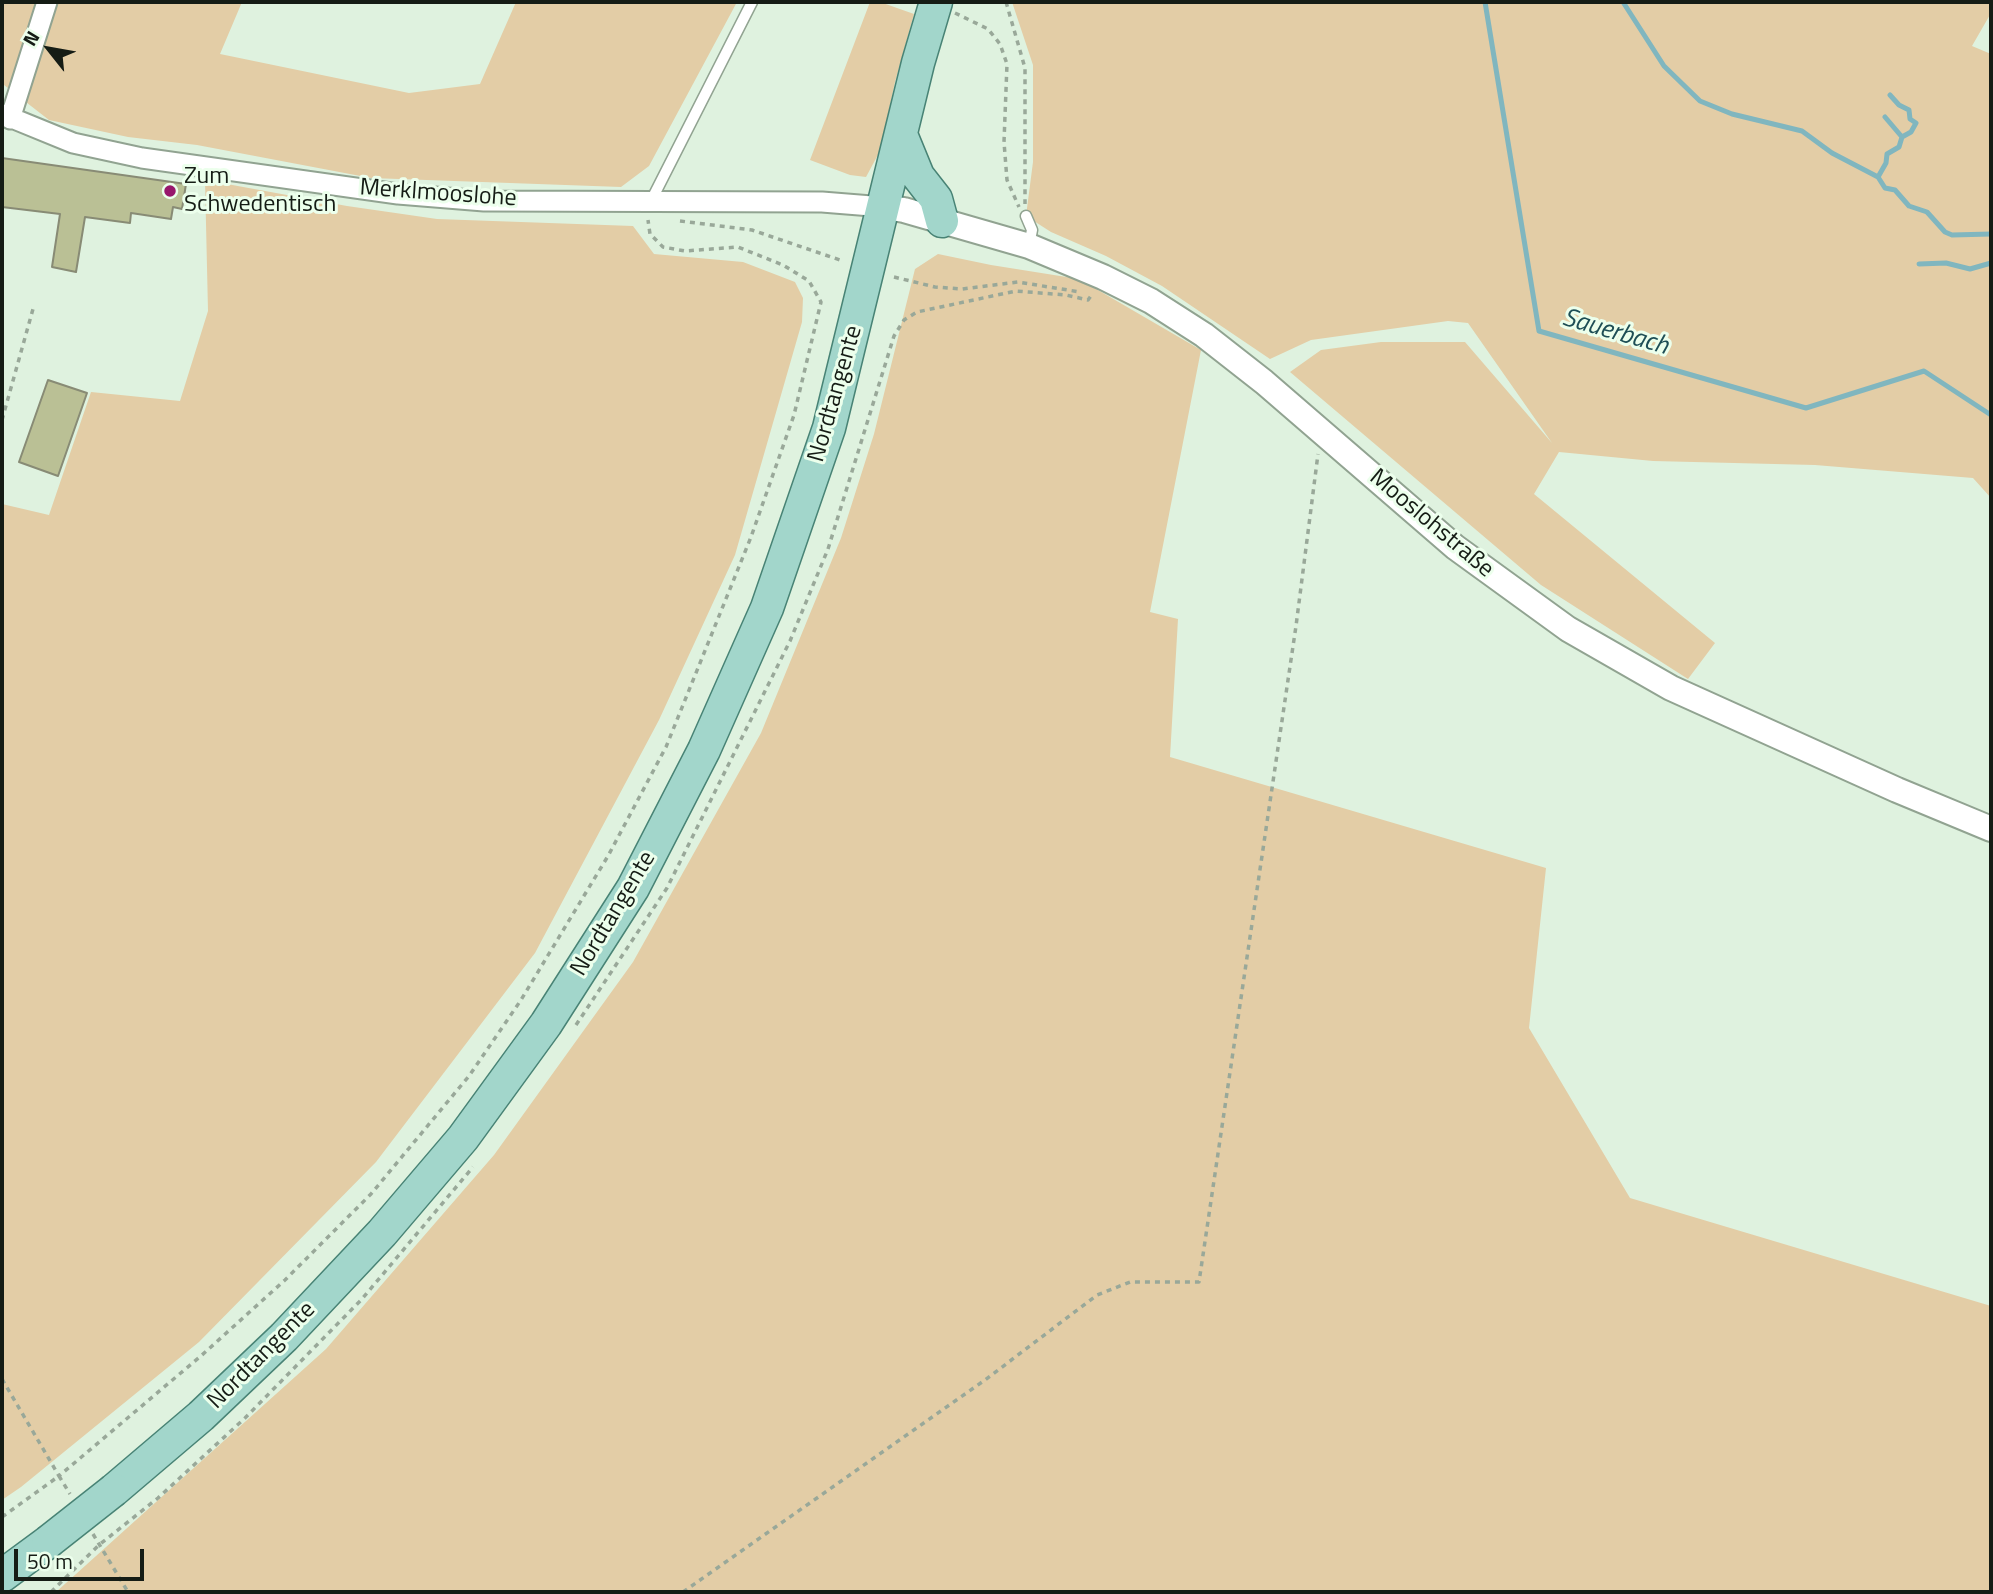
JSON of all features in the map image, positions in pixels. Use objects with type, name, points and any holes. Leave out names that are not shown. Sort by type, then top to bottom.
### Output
[{"type":"main road","name":"Nordtangente","points":[[2,1576],[114,1490],[201,1416],[275,1345],[382,1233],[463,1138],[546,1024],[633,888],[704,750],[767,608],[829,428],[918,63],[945,7]]},
{"type":"main road","points":[[902,137],[918,176],[936,199],[942,221]]},
{"type":"street","points":[[6,116],[47,2]]},
{"type":"street","name":"Merklmooslohe","points":[[6,116],[73,143],[142,158],[397,194],[650,209],[822,202],[884,207]]},
{"type":"street","name":"Mooslohstraße","points":[[884,207],[904,210],[1029,246],[1103,276],[1151,302],[1204,335],[1264,382],[1455,547],[1579,636],[1671,688],[1897,790],[1991,829]]},
{"type":"lane","points":[[650,209],[752,2]]},
{"type":"lane","points":[[1026,216],[1032,230],[1029,246]]},
{"type":"path","points":[[1006,2],[1026,68],[1026,216]]},
{"type":"path","points":[[945,7],[988,29],[1000,44],[1007,64],[1003,142],[1007,180],[1016,204],[1026,216]]},
{"type":"path","points":[[2,1517],[59,1476],[202,1355],[285,1280],[371,1194],[468,1076],[520,1000],[608,856],[666,747],[751,537],[794,415],[821,302],[809,281],[783,265],[738,247],[685,251],[663,247],[650,234],[650,209]]},
{"type":"path","points":[[2,420],[33,309]]},
{"type":"path","points":[[683,1592],[841,1479],[985,1381],[1097,1295],[1130,1282],[1199,1282],[1294,640],[1318,453],[1328,437]]},
{"type":"path","points":[[2,1379],[59,1476]]},
{"type":"path","points":[[51,1592],[99,1545],[128,1592]]},
{"type":"shaded area","points":[[2,2],[242,2],[220,54],[409,93],[480,84],[516,2],[737,2],[649,166],[621,187],[371,178],[197,145],[128,137],[49,120],[4,85],[2,88]]},
{"type":"shaded area","points":[[870,2],[880,2],[914,14],[880,151],[866,177],[850,175],[810,160]]},
{"type":"shaded area","points":[[1012,2],[1991,2],[1991,13],[1972,46],[1991,54],[1991,498],[1973,478],[1815,465],[1653,461],[1559,452],[1534,494],[1715,643],[1688,679],[1541,585],[1290,372],[1321,350],[1381,342],[1465,342],[1552,443],[1468,323],[1448,321],[1311,340],[1270,359],[1162,286],[1106,256],[1051,232],[1026,216],[1033,162],[1033,65]]},
{"type":"shaded area","points":[[205,180],[437,219],[633,226],[654,254],[743,262],[795,282],[803,298],[802,322],[735,555],[659,720],[535,953],[376,1162],[199,1342],[2,1500],[2,504],[49,515],[91,392],[180,401],[208,311]]},
{"type":"shaded area","points":[[938,254],[1079,279],[1201,350],[1150,612],[1178,619],[1170,757],[1546,868],[1529,1028],[1630,1198],[1991,1306],[1991,1592],[56,1592],[326,1349],[494,1155],[633,962],[761,733],[841,538],[874,434],[915,269]]},
{"type":"building","points":[[2,158],[186,184],[182,209],[173,207],[171,219],[131,213],[130,223],[85,217],[76,272],[52,267],[60,214],[2,207]]},
{"type":"building","points":[[48,380],[87,393],[58,476],[19,462]]},
{"type":"waterway","name":"Sauerbach","points":[[1485,2],[1539,331],[1806,408],[1924,371],[1991,415]]},
{"type":"waterway","name":"Sauerbach","points":[[1623,2],[1664,66],[1700,101],[1732,114],[1802,131],[1832,153],[1878,177],[1885,188],[1895,190],[1909,206],[1927,212],[1945,232],[1952,235],[1991,234]]},
{"type":"waterway","name":"Sauerbach","points":[[1878,177],[1886,163],[1887,154],[1899,147],[1902,137],[1911,132],[1916,123],[1910,119],[1909,110],[1899,105],[1890,95]]},
{"type":"waterway","name":"Sauerbach","points":[[1885,117],[1902,137]]},
{"type":"waterway","name":"Sauerbach","points":[[1919,264],[1946,263],[1970,269],[1991,263]]},
{"type":"place","name":"Zum Schwedentisch","points":[[170,191]]}]
